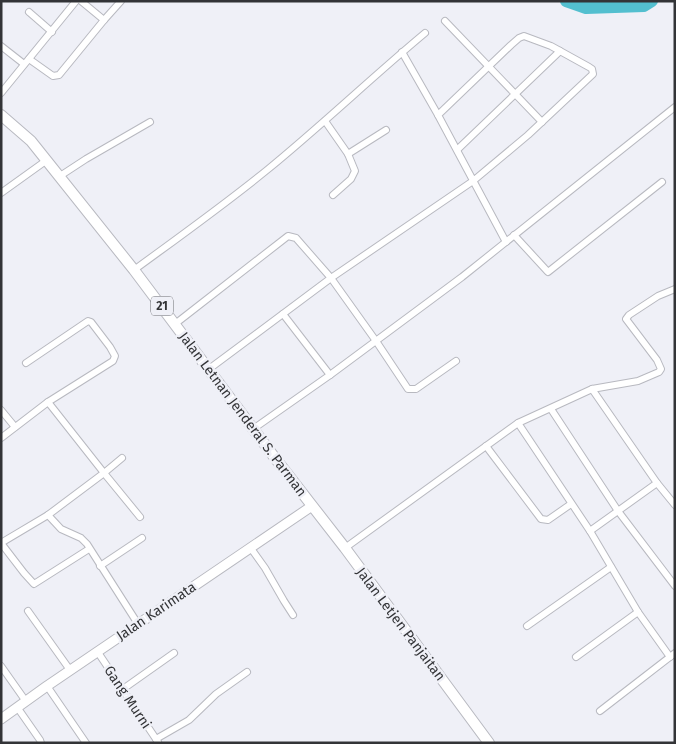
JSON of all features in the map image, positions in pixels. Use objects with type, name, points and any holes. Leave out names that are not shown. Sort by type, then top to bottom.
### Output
[{"type":"highway","name":"Jalan Letnan Jenderal S. Parman","points":[[1,115],[26,136],[60,176],[210,369],[312,506]]},
{"type":"highway","name":"Jalan Letjen Panjaitan","points":[[312,506],[489,743]]},
{"type":"main road","name":"Jalan Karimata","points":[[1,719],[25,700],[312,506]]},
{"type":"street","points":[[1,94],[76,1]]},
{"type":"street","points":[[81,1],[104,20]]},
{"type":"street","points":[[1,46],[53,76],[59,75],[121,1]]},
{"type":"street","points":[[29,12],[52,32]]},
{"type":"street","points":[[446,21],[542,122]]},
{"type":"street","points":[[134,270],[219,209],[269,169],[425,34]]},
{"type":"street","points":[[210,369],[331,278],[473,181],[542,122],[593,74],[592,70],[560,51],[524,36],[489,66],[438,115]]},
{"type":"street","points":[[458,149],[560,51]]},
{"type":"street","points":[[402,52],[458,149],[506,242]]},
{"type":"street","points":[[253,429],[376,341],[514,236],[675,107]]},
{"type":"street","points":[[325,121],[348,154],[355,173],[332,195]]},
{"type":"street","points":[[60,176],[150,122]]},
{"type":"street","points":[[348,154],[386,130]]},
{"type":"street","points":[[1,193],[46,160]]},
{"type":"street","points":[[514,236],[548,272],[662,182]]},
{"type":"street","points":[[175,324],[288,236],[296,238],[331,278],[403,383],[410,390],[416,389],[456,360]]},
{"type":"street","points":[[345,548],[518,423],[592,389],[638,381],[659,372],[661,369],[657,360],[626,319],[658,296],[675,289]]},
{"type":"street","points":[[283,314],[330,375]]},
{"type":"street","points":[[1,438],[48,402],[112,361],[115,356],[91,322],[88,321],[26,363]]},
{"type":"street","points":[[592,389],[657,483],[675,505]]},
{"type":"street","points":[[48,402],[140,517]]},
{"type":"street","points":[[551,409],[618,511],[675,586]]},
{"type":"street","points":[[1,410],[15,427]]},
{"type":"street","points":[[518,423],[590,530],[638,612],[672,655],[600,711]]},
{"type":"street","points":[[486,446],[541,519],[548,520],[571,504]]},
{"type":"street","points":[[89,549],[34,584],[1,543],[48,514],[122,458]]},
{"type":"street","points":[[590,530],[657,483]]},
{"type":"street","points":[[48,514],[61,529],[81,538],[138,624]]},
{"type":"street","points":[[100,566],[142,538]]},
{"type":"street","points":[[250,547],[293,614]]},
{"type":"street","points":[[527,626],[611,567]]},
{"type":"street","points":[[28,611],[70,670]]},
{"type":"street","points":[[576,657],[638,612]]},
{"type":"street","name":"Gang Murni","points":[[97,651],[157,741]]},
{"type":"street","points":[[123,689],[174,653]]},
{"type":"street","points":[[1,666],[25,700]]},
{"type":"street","points":[[157,741],[189,720],[216,694],[247,672]]},
{"type":"street","points":[[46,686],[86,743]]},
{"type":"street","points":[[17,707],[41,743]]},
{"type":"waterway","points":[[566,1],[586,8],[644,6],[652,1]]}]
